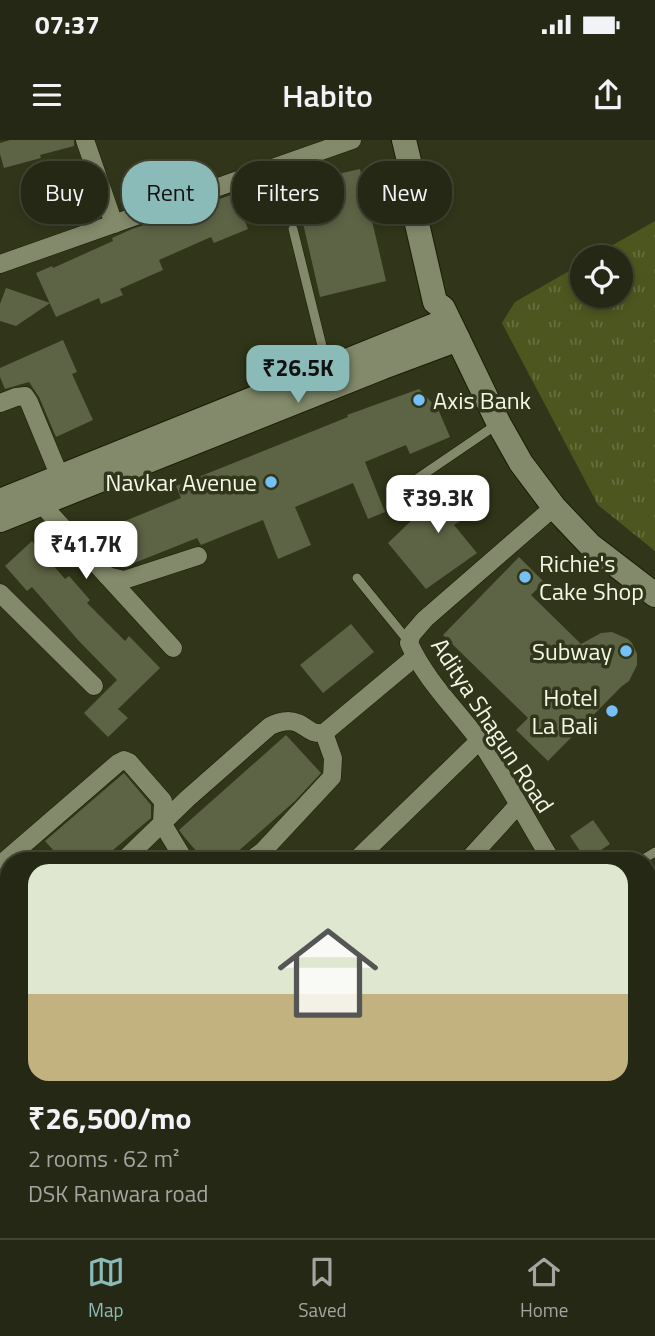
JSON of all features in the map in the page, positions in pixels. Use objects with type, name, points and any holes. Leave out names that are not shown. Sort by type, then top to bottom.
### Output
[{"type":"street","points":[[85,140],[114,224]]},
{"type":"street","points":[[0,264],[352,140]]},
{"type":"street","points":[[404,140],[419,203],[429,210],[448,299],[450,322],[521,464],[554,507],[590,545],[655,595]]},
{"type":"street","points":[[0,520],[35,497],[76,477],[386,356],[450,322]]},
{"type":"street","points":[[0,403],[25,396],[76,477]]},
{"type":"street","points":[[0,501],[35,497]]},
{"type":"street","points":[[35,497],[173,648]]},
{"type":"street","name":"Aditya Shagun Road","points":[[547,852],[479,741],[424,670],[412,650],[412,634],[425,619],[554,507]]},
{"type":"street","points":[[107,576],[124,580],[198,556]]},
{"type":"street","points":[[0,593],[94,686]]},
{"type":"street","points":[[132,852],[270,726],[282,721],[297,723],[315,734],[324,733],[412,650]]},
{"type":"street","points":[[262,852],[332,778],[332,758],[324,733]]},
{"type":"street","points":[[364,852],[479,741]]},
{"type":"street","points":[[15,852],[121,761],[129,762],[163,801],[162,822],[180,852]]},
{"type":"street","points":[[475,852],[518,805]]},
{"type":"lane","points":[[293,229],[330,378]]},
{"type":"lane","points":[[402,489],[499,424]]},
{"type":"lane","points":[[357,578],[412,650]]},
{"type":"green space","points":[[655,221],[655,551],[598,505],[502,323],[515,302],[570,270],[570,308],[633,308],[633,245],[613,245]]},
{"type":"building","points":[[10,140],[74,140],[74,146],[4,168],[0,143]]},
{"type":"building","points":[[358,169],[358,224],[373,224],[386,281],[320,297],[303,224],[344,224],[344,173]]},
{"type":"building","points":[[232,195],[232,224],[246,224],[248,229],[214,243],[211,237],[159,260],[163,270],[120,289],[123,295],[101,304],[99,298],[56,317],[36,273],[52,266],[53,268],[147,224],[218,224],[218,199]]},
{"type":"building","points":[[6,288],[50,303],[16,326],[0,321],[0,304]]},
{"type":"building","points":[[63,340],[77,372],[72,374],[93,420],[56,437],[39,397],[29,382],[5,389],[0,368]]},
{"type":"building","points":[[419,389],[438,409],[450,437],[410,454],[406,445],[365,462],[385,512],[368,519],[353,483],[295,507],[311,545],[278,559],[263,520],[201,545],[197,538],[124,567],[108,528],[181,498],[176,486],[348,417],[347,415]]},
{"type":"building","points":[[459,475],[481,507],[454,525],[477,553],[426,589],[388,543]]},
{"type":"building","points":[[32,541],[65,579],[69,576],[90,600],[87,603],[125,641],[129,636],[160,668],[118,709],[128,718],[108,737],[84,713],[117,680],[32,587],[27,591],[5,566]]},
{"type":"building","points":[[519,557],[544,582],[531,595],[581,644],[601,633],[612,632],[628,639],[637,654],[637,665],[629,681],[548,761],[516,730],[528,718],[443,635]]},
{"type":"building","points":[[351,624],[374,652],[323,693],[300,665]]},
{"type":"building","points":[[286,735],[321,773],[295,801],[237,852],[197,852],[179,830]]},
{"type":"building","points":[[124,773],[151,805],[151,818],[111,852],[55,852],[45,841]]},
{"type":"building","points":[[593,820],[610,844],[598,852],[581,852],[570,836]]},
{"type":"place","name":"Axis Bank","points":[[419,400]]},
{"type":"place","name":"Navkar Avenue","points":[[271,482]]},
{"type":"place","name":"Richie's Cake Shop","points":[[525,577]]},
{"type":"place","name":"Subway","points":[[626,651]]},
{"type":"place","name":"Hotel La Bali","points":[[612,711]]}]
